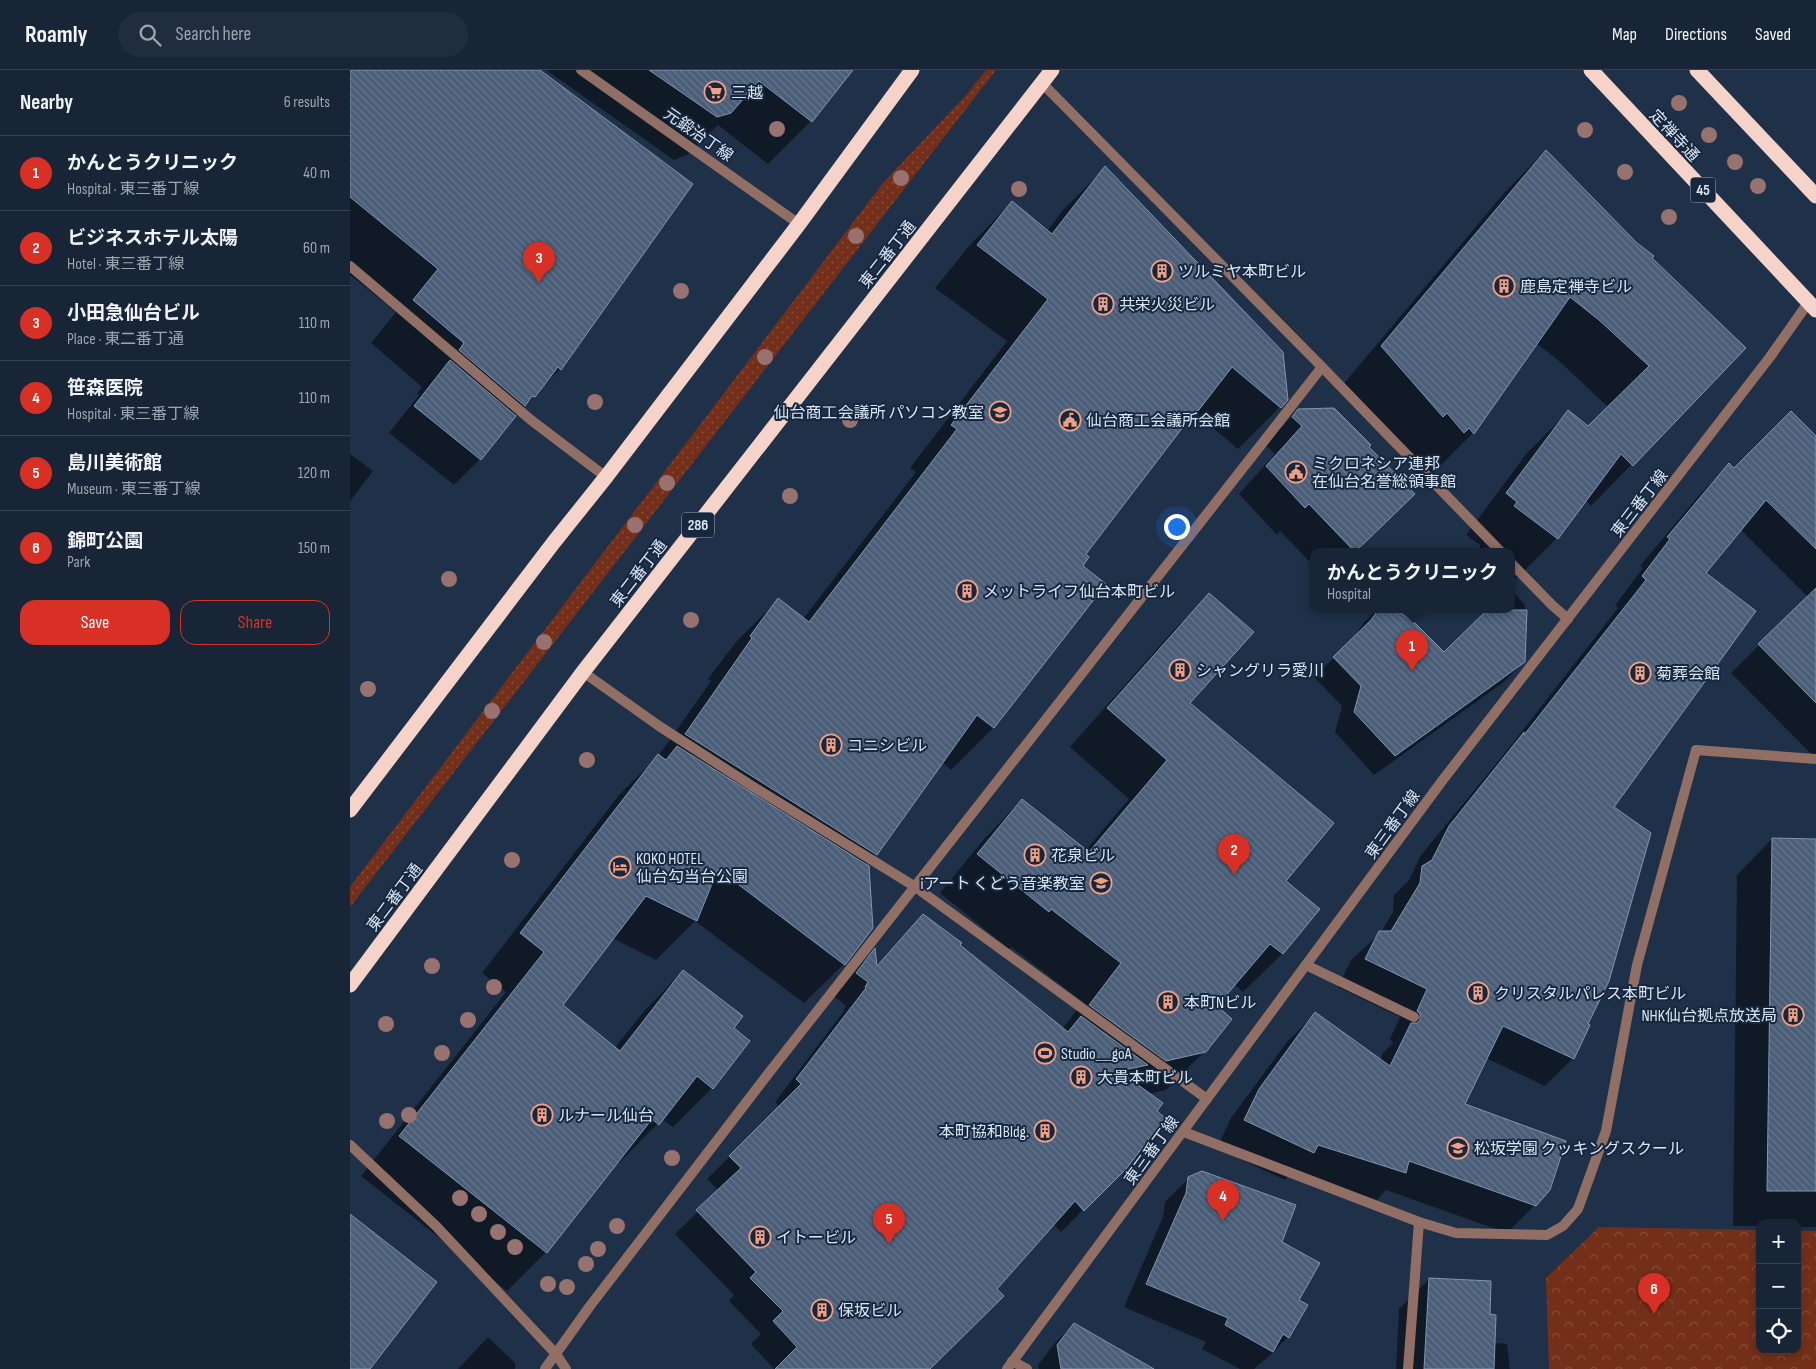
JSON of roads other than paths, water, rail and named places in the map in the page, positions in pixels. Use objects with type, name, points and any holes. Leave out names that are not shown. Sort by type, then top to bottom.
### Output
[{"type":"highway","points":[[350,810],[799,224],[912,70]]},
{"type":"highway","name":"東二番丁通","points":[[350,985],[583,672],[1052,70]]},
{"type":"highway","name":"定禅寺通","points":[[1591,70],[1812,306]]},
{"type":"highway","points":[[1697,70],[1816,196]]},
{"type":"street","name":"元鍛治丁線","points":[[581,70],[799,224]]},
{"type":"street","points":[[1042,83],[1497,548]]},
{"type":"street","points":[[350,266],[531,420],[606,477]]},
{"type":"street","name":"東三番丁線","points":[[1009,1365],[1184,1132],[1442,781],[1770,357],[1812,306]]},
{"type":"street","points":[[545,1369],[608,1282],[914,886],[1322,367]]},
{"type":"street","points":[[1515,567],[1568,619]]},
{"type":"street","points":[[583,672],[659,726],[914,886],[1207,1099]]},
{"type":"street","points":[[1184,1132],[1419,1222],[1456,1233],[1547,1235],[1563,1226],[1578,1209],[1606,1131],[1637,965],[1696,750],[1816,759]]},
{"type":"street","points":[[1306,965],[1414,1017]]},
{"type":"street","points":[[350,1144],[436,1226],[556,1354],[566,1369]]},
{"type":"street","points":[[1408,1369],[1419,1222]]},
{"type":"street","points":[[1009,1365],[1027,1369]]},
{"type":"place","name":"三越","points":[[715,92]]},
{"type":"place","name":"ツルミヤ本町ビル","points":[[1162,271]]},
{"type":"place","name":"小田急仙台ビル","points":[[539,283]]},
{"type":"place","name":"鹿島定禅寺ビル","points":[[1504,286]]},
{"type":"place","name":"共栄火災ビル","points":[[1103,304]]},
{"type":"place","name":"仙台商工会議所 パソコン教室","points":[[1000,412]]},
{"type":"place","name":"仙台商工会議所会館","points":[[1070,420]]},
{"type":"place","name":"ミクロネシア連邦 在仙台名誉総領事館","points":[[1296,472]]},
{"type":"place","name":"メットライフ仙台本町ビル","points":[[967,591]]},
{"type":"place","name":"シャングリラ愛川","points":[[1180,670]]},
{"type":"place","name":"かんとうクリニック","points":[[1412,671]]},
{"type":"place","name":"菊葬会館","points":[[1640,673]]},
{"type":"place","name":"コニシビル","points":[[831,745]]},
{"type":"place","name":"花泉ビル","points":[[1035,855]]},
{"type":"place","name":"KOKO HOTEL 仙台勾当台公園","points":[[620,867]]},
{"type":"place","name":"ビジネスホテル太陽","points":[[1234,875]]},
{"type":"place","name":"iアート くどう音楽教室","points":[[1101,883]]},
{"type":"place","name":"クリスタルパレス本町ビル","points":[[1478,993]]},
{"type":"place","name":"本町Nビル","points":[[1168,1002]]},
{"type":"place","name":"NHK仙台拠点放送局","points":[[1793,1015]]},
{"type":"place","name":"Studio＿goA","points":[[1045,1053]]},
{"type":"place","name":"大貴本町ビル","points":[[1081,1077]]},
{"type":"place","name":"ルナール仙台","points":[[542,1115]]},
{"type":"place","name":"本町協和Bldg.","points":[[1045,1131]]},
{"type":"place","name":"松坂学園 クッキングスクール","points":[[1458,1148]]},
{"type":"place","name":"笹森医院","points":[[1223,1221]]},
{"type":"place","name":"イトービル","points":[[760,1237]]},
{"type":"place","name":"島川美術館","points":[[889,1244]]},
{"type":"place","name":"保坂ビル","points":[[822,1310]]},
{"type":"place","name":"錦町公園","points":[[1654,1314]]}]
